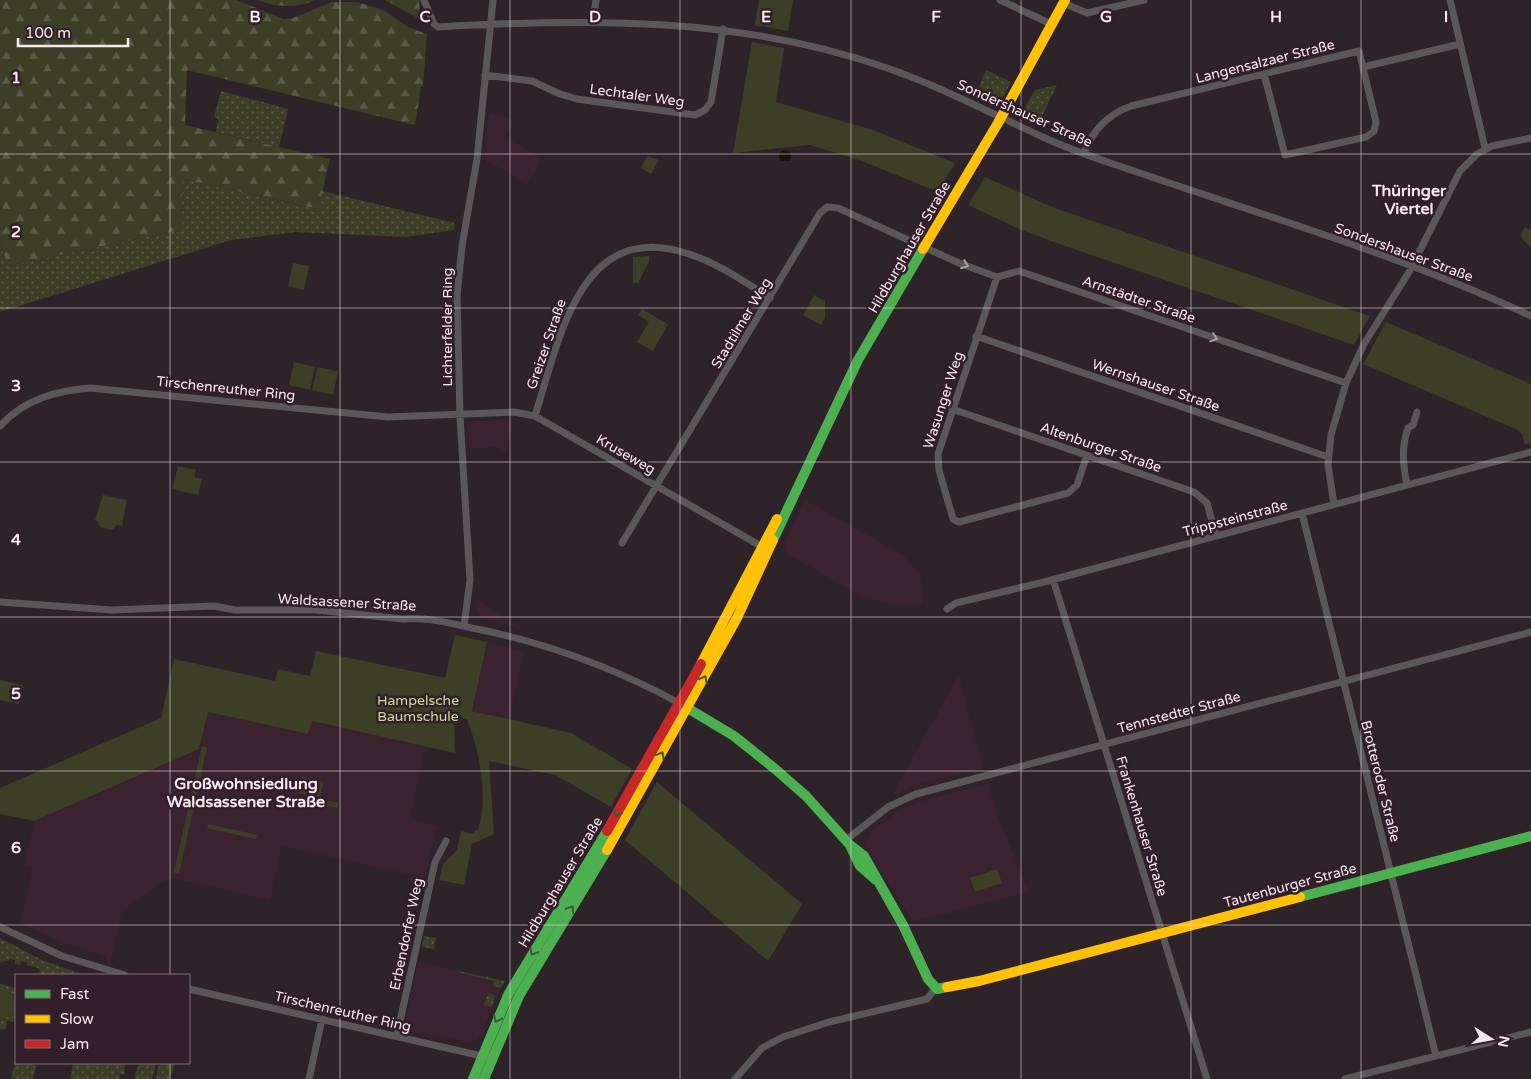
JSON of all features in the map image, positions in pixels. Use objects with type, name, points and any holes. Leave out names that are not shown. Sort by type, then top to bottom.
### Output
[{"type":"main road","name":"Hildburghauser Straße","points":[[473,1079],[519,996],[620,828],[766,549],[777,519],[786,512],[858,360],[1002,117],[1064,2]]},
{"type":"main road","points":[[683,706],[739,740],[774,768],[806,796],[848,843],[864,856],[903,925],[928,979],[936,988]]},
{"type":"main road","name":"Tautenburger Straße","points":[[936,988],[947,989],[1531,836]]},
{"type":"main road","name":"Hildburghauser Straße","points":[[484,1079],[486,1057]]},
{"type":"street","name":"Sondershauser Straße","points":[[424,0],[435,26],[594,23],[666,24],[723,29],[813,46],[868,61],[952,94],[1046,138],[1084,153],[1412,266],[1531,316]]},
{"type":"street","name":"Lichterfelder Ring","points":[[464,626],[470,580],[460,416],[457,296],[459,266],[477,159],[493,0]]},
{"type":"street","points":[[594,23],[596,0]]},
{"type":"street","points":[[1000,0],[1051,24]]},
{"type":"street","points":[[1064,2],[1087,13],[1144,0]]},
{"type":"street","points":[[1450,0],[1486,148]]},
{"type":"street","name":"Lechtaler Weg","points":[[485,75],[529,80],[577,99],[695,115],[703,112],[711,102],[723,29]]},
{"type":"street","points":[[1264,74],[1283,154],[1289,156],[1366,137],[1374,131],[1376,122],[1363,67],[1460,44]]},
{"type":"street","name":"Langensalzaer Straße","points":[[1084,153],[1097,128],[1122,110],[1359,51],[1363,67]]},
{"type":"street","points":[[1334,504],[1328,457],[1336,414],[1346,383],[1372,328],[1412,266],[1454,179],[1467,164],[1486,148],[1498,143],[1531,138]]},
{"type":"street","name":"Stadtilmer Weg","points":[[622,543],[820,213],[826,207],[838,208],[925,246]]},
{"type":"street","points":[[925,246],[959,263],[997,277]]},
{"type":"street","name":"Greizer Straße","points":[[535,416],[571,305],[596,269],[616,255],[642,248],[674,249],[704,260],[770,298]]},
{"type":"street","name":"Arnstädter Straße","points":[[997,277],[1018,271],[1346,383]]},
{"type":"street","name":"Wasunger Weg","points":[[997,277],[939,446],[938,462],[953,518],[957,522],[1068,493],[1077,485],[1088,455]]},
{"type":"street","name":"Wernshauser Straße","points":[[976,336],[1328,457]]},
{"type":"street","name":"Tirschenreuther Ring","points":[[0,426],[19,408],[40,398],[62,390],[90,388],[388,418],[460,416]]},
{"type":"street","name":"Altenburger Straße","points":[[952,409],[1199,495],[1207,503],[1216,536]]},
{"type":"street","name":"Kruseweg","points":[[460,416],[514,412],[535,416],[766,549]]},
{"type":"street","points":[[1407,485],[1403,464],[1403,446],[1408,428],[1413,425],[1417,412]]},
{"type":"street","name":"Trippsteinstraße","points":[[946,610],[956,603],[1531,452]]},
{"type":"street","name":"Brotteroder Straße","points":[[1302,513],[1436,1056]]},
{"type":"street","name":"Frankenhauser Straße","points":[[1053,579],[1206,1079]]},
{"type":"street","name":"Waldsassener Straße","points":[[0,602],[112,610],[214,606],[235,610],[316,610],[403,619],[416,618],[464,626],[531,642],[617,673],[683,706]]},
{"type":"street","name":"Tennstedter Straße","points":[[848,843],[888,808],[916,794],[1531,632]]},
{"type":"street","name":"Erbendorfer Weg","points":[[396,1035],[435,862],[446,841]]},
{"type":"street","points":[[0,927],[62,956],[122,974]]},
{"type":"street","points":[[735,1079],[746,1063],[769,1043],[808,1027],[927,999],[936,988]]},
{"type":"street","name":"Tirschenreuther Ring","points":[[190,989],[486,1057]]},
{"type":"street","points":[[309,1079],[322,1019]]},
{"type":"street","points":[[1345,1079],[1531,1032]]},
{"type":"shaded area","points":[[489,112],[514,121],[505,137],[542,159],[528,184],[484,159]]},
{"type":"shaded area","points":[[513,419],[506,453],[496,447],[469,449],[468,426],[473,421]]},
{"type":"shaded area","points":[[805,500],[903,555],[919,573],[924,592],[922,605],[895,605],[861,596],[786,553],[784,545]]},
{"type":"shaded area","points":[[477,596],[478,601],[524,629],[481,618],[476,611]]},
{"type":"shaded area","points":[[487,642],[524,652],[509,719],[472,711]]},
{"type":"shaded area","points":[[959,675],[983,768],[914,786],[892,795]]},
{"type":"shaded area","points":[[207,712],[308,734],[311,721],[425,746],[410,819],[437,826],[425,878],[282,846],[270,900],[176,879],[164,881],[122,911],[110,964],[106,963],[107,957],[64,943],[20,923],[33,868],[24,866],[34,821],[199,749]]},
{"type":"shaded area","points":[[988,783],[997,814],[1029,892],[914,922],[864,846],[872,830],[902,809],[922,801]]},
{"type":"shaded area","points":[[418,962],[505,981],[478,1039],[470,1043],[409,1030],[405,1023]]},
{"type":"green space","points":[[0,0],[236,0],[284,19],[293,18],[332,2],[357,2],[383,10],[408,27],[427,34],[423,86],[421,86],[415,125],[187,70],[185,125],[330,159],[318,209],[183,179],[181,230],[7,266],[0,239]]},
{"type":"green space","points":[[257,0],[315,0],[300,5],[286,6]]},
{"type":"green space","points":[[385,0],[419,0],[423,21]]},
{"type":"green space","points":[[759,0],[793,0],[788,31],[755,25]]},
{"type":"green space","points":[[752,42],[784,48],[776,102],[873,130],[955,163],[938,192],[862,161],[810,145],[733,153]]},
{"type":"green space","points":[[986,70],[1011,82],[998,106],[975,95]]},
{"type":"green space","points":[[1057,85],[1038,125],[1020,117],[1035,90]]},
{"type":"green space","points":[[221,91],[288,109],[279,147],[216,132],[218,119],[214,116]]},
{"type":"green space","points":[[647,156],[659,160],[651,174],[641,168]]},
{"type":"green space","points":[[985,177],[1052,207],[1370,316],[1354,345],[1051,241],[1019,229],[968,205]]},
{"type":"green space","points":[[183,179],[317,209],[322,191],[455,223],[454,230],[406,237],[296,232],[231,240],[0,312],[0,239],[7,266],[181,230]]},
{"type":"green space","points":[[1525,227],[1529,230],[1531,229],[1531,247],[1522,239],[1521,234]]},
{"type":"green space","points":[[649,256],[649,262],[638,283],[633,283],[633,257]]},
{"type":"green space","points":[[293,263],[309,266],[304,290],[288,286]]},
{"type":"green space","points":[[814,295],[825,301],[825,318],[821,325],[803,315]]},
{"type":"green space","points":[[642,309],[668,324],[653,351],[637,342],[649,322],[638,315]]},
{"type":"green space","points":[[1386,322],[1531,384],[1531,443],[1525,445],[1522,434],[1518,430],[1363,364]]},
{"type":"green space","points":[[294,362],[315,367],[310,390],[289,385]]},
{"type":"green space","points":[[317,367],[338,371],[333,395],[312,390]]},
{"type":"green space","points":[[178,466],[196,470],[194,477],[202,479],[198,495],[172,489]]},
{"type":"green space","points":[[103,495],[127,500],[122,526],[117,525],[112,530],[100,527],[98,521],[95,520]]},
{"type":"green space","name":"Hampelsche Baumschule","points":[[455,635],[487,642],[472,711],[571,733],[632,769],[611,807],[555,775],[489,761],[494,834],[472,844],[464,885],[439,880],[443,864],[457,850],[461,831],[472,834],[478,829],[483,803],[483,788],[479,759],[467,719],[454,716],[455,753],[312,721],[308,734],[208,712],[199,749],[34,821],[0,814],[0,788],[161,718],[174,659],[275,681],[278,669],[310,676],[316,651],[445,678]]},
{"type":"green space","points":[[0,680],[23,685],[19,704],[0,700]]},
{"type":"green space","points":[[202,746],[207,748],[179,874],[174,872]]},
{"type":"green space","points":[[302,777],[324,782],[320,797],[299,793]]},
{"type":"green space","points":[[657,782],[802,904],[768,961],[625,840]]},
{"type":"green space","points":[[310,796],[339,803],[337,808],[309,802]]},
{"type":"green space","points":[[208,824],[257,835],[256,839],[207,828]]},
{"type":"green space","points":[[997,869],[1002,883],[975,892],[970,878]]},
{"type":"green space","points":[[424,936],[436,938],[434,949],[422,947]]},
{"type":"green space","points":[[0,938],[42,960],[82,974],[39,974],[40,969],[21,961],[20,965],[15,964],[15,960],[10,959],[9,961],[0,962]]},
{"type":"green space","points":[[458,971],[505,981],[501,988],[493,986],[494,981]]},
{"type":"green space","points":[[0,984],[15,988],[15,994],[0,990]]},
{"type":"green space","points":[[0,990],[15,994],[15,1013],[0,1020]]},
{"type":"green space","points":[[489,993],[497,996],[494,998],[492,1007],[483,1005]]},
{"type":"green space","points":[[15,1013],[15,1022],[7,1021],[5,1030],[0,1029],[0,1020]]},
{"type":"green space","points":[[15,1061],[15,1064],[33,1064],[36,1066],[33,1079],[11,1079]]},
{"type":"green space","points":[[73,1064],[125,1064],[124,1074],[120,1074],[119,1079],[70,1079]]},
{"type":"green space","points":[[139,1064],[156,1064],[152,1079],[134,1079]]},
{"type":"green space","points":[[159,1064],[175,1064],[170,1079],[156,1079]]},
{"type":"water","points":[[783,150],[787,150],[791,156],[787,162],[783,162],[779,158],[779,154]]},
{"type":"traffic: fast","points":[[773,540],[858,360],[923,249]]},
{"type":"traffic: fast","points":[[679,703],[734,736],[774,768],[806,796],[850,845],[864,856],[903,925],[928,979],[937,989],[947,987]]},
{"type":"traffic: fast","points":[[473,1079],[509,993],[607,831]]},
{"type":"traffic: fast","points":[[1300,897],[1531,836]]},
{"type":"traffic: fast","points":[[850,845],[860,866],[876,880]]},
{"type":"traffic: fast","points":[[484,1079],[519,996],[607,850]]},
{"type":"traffic: slow","points":[[923,249],[998,123],[1065,0]]},
{"type":"traffic: slow","points":[[701,664],[777,519]]},
{"type":"traffic: slow","points":[[607,850],[737,618],[773,540]]},
{"type":"traffic: slow","points":[[947,987],[979,981],[1300,897]]},
{"type":"traffic: jam","points":[[607,831],[701,664]]},
{"type":"district","name":"Thüringer Viertel","points":[[1409,199]]},
{"type":"district","name":"Großwohnsiedlung Waldsassener Straße","points":[[246,792]]}]
